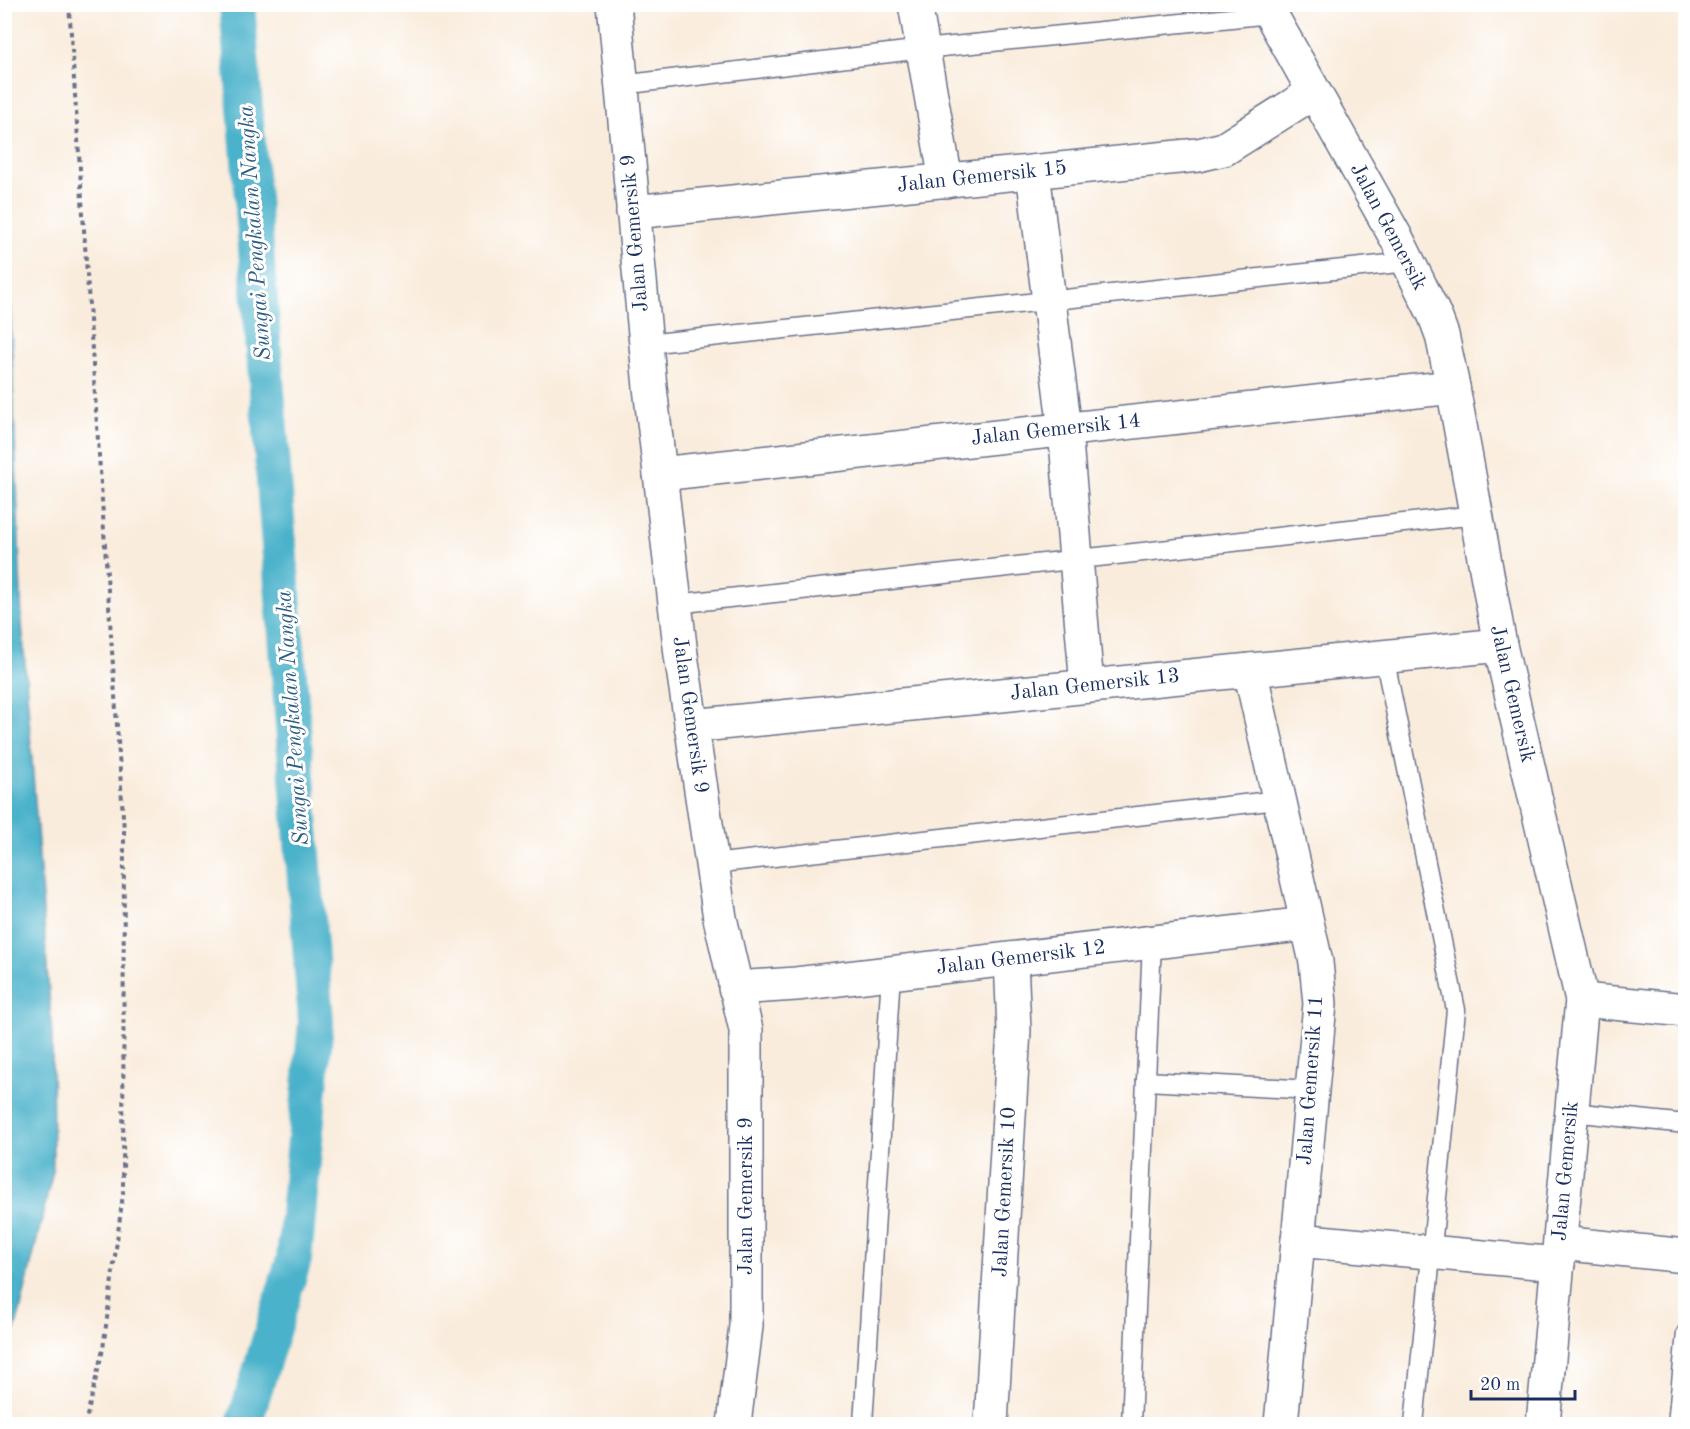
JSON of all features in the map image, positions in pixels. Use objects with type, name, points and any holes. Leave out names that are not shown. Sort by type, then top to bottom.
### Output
[{"type":"street","name":"Jalan Gemersik 9","points":[[614,4],[646,344],[675,604],[711,864],[735,988],[743,1012],[747,1047],[746,1326],[734,1425]]},
{"type":"street","points":[[915,4],[946,181]]},
{"type":"street","name":"Jalan Gemersik","points":[[1268,9],[1408,262],[1442,335],[1500,645],[1582,1000],[1543,1425]]},
{"type":"street","name":"Jalan Gemersik 15","points":[[633,212],[1198,155],[1224,149],[1314,92]]},
{"type":"street","points":[[1032,172],[1065,429],[1087,686]]},
{"type":"street","name":"Jalan Gemersik 14","points":[[660,474],[1453,387]]},
{"type":"street","name":"Jalan Gemersik 13","points":[[691,726],[1500,645]]},
{"type":"street","name":"Jalan Gemersik 11","points":[[1250,670],[1316,962],[1320,1004],[1281,1425]]},
{"type":"street","name":"Jalan Gemersik 12","points":[[735,988],[796,984],[1307,924]]},
{"type":"street","name":"Jalan Gemersik 10","points":[[991,1425],[1014,1030],[1011,959]]},
{"type":"street","points":[[1582,1000],[1686,1010]]},
{"type":"street","points":[[1298,1240],[1433,1252],[1686,1256]]},
{"type":"lane","points":[[621,85],[1268,9]]},
{"type":"lane","points":[[646,344],[1408,262]]},
{"type":"lane","points":[[675,604],[1476,515]]},
{"type":"lane","points":[[1384,656],[1456,1010],[1414,1425]]},
{"type":"lane","points":[[711,864],[1279,800]]},
{"type":"lane","points":[[1131,1425],[1152,942]]},
{"type":"lane","points":[[863,1425],[891,973]]},
{"type":"lane","points":[[1146,1081],[1312,1090]]},
{"type":"lane","points":[[1572,1112],[1686,1124]]},
{"type":"lane","points":[[1677,1425],[1686,1333]]},
{"type":"path","points":[[69,4],[124,831],[123,1194],[103,1349],[86,1425]]},
{"type":"water","points":[[4,140],[22,623],[52,1035],[53,1171],[20,1312],[5,1362]]},
{"type":"waterway","name":"Sungai Pengkalan Nangka","points":[[237,4],[316,1022],[294,1259],[244,1424]]}]
